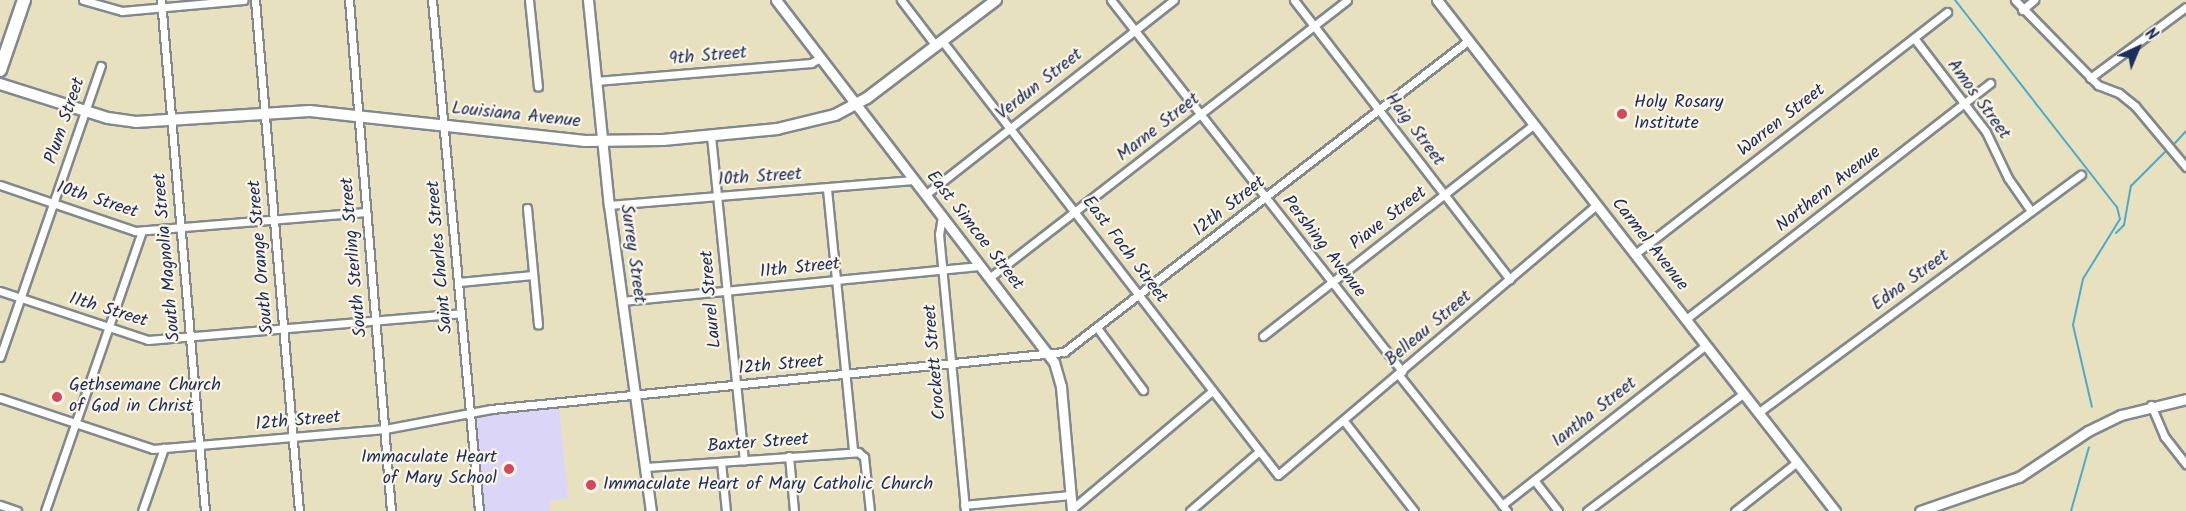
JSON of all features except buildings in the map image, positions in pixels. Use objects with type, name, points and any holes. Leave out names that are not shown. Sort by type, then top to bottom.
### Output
[{"type":"highway","points":[[0,70],[24,0]]},
{"type":"main road","name":"Louisiana Avenue","points":[[0,84],[117,120],[171,120],[264,112],[358,114],[603,141],[711,136],[799,126],[855,105],[940,44],[996,0]]},
{"type":"street","points":[[83,0],[114,10],[161,3],[244,0]]},
{"type":"street","name":"South Orange Street","points":[[255,0],[299,511]]},
{"type":"street","name":"South Sterling Street","points":[[349,0],[391,511]]},
{"type":"street","name":"Saint Charles Street","points":[[432,0],[479,511]]},
{"type":"street","points":[[530,0],[538,87]]},
{"type":"street","name":"Surrey Street","points":[[588,0],[609,205],[651,511]]},
{"type":"street","name":"East Simcoe Street","points":[[776,0],[1049,354],[1061,387],[1072,510]]},
{"type":"street","name":"East Foch Street","points":[[901,0],[1010,128],[1272,471],[1281,475]]},
{"type":"street","name":"Pershing Avenue","points":[[1112,0],[1505,508]]},
{"type":"street","name":"Verdun Street","points":[[925,195],[1174,0]]},
{"type":"street","name":"Haig Street","points":[[1293,0],[1510,279]]},
{"type":"street","name":"Marne Street","points":[[989,278],[1347,0]]},
{"type":"street","name":"Carmel Avenue","points":[[1437,0],[1833,510]]},
{"type":"street","points":[[2015,0],[2090,78],[2135,106],[2186,167]]},
{"type":"street","points":[[2022,9],[2034,0]]},
{"type":"street","name":"South Magnolia Street","points":[[161,3],[205,511]]},
{"type":"street","points":[[2090,78],[2186,8]]},
{"type":"street","name":"Warren Street","points":[[1635,254],[1947,12]]},
{"type":"street","name":"Amos Street","points":[[1914,38],[1986,132],[2008,178],[2031,211]]},
{"type":"street","name":"12th Street","points":[[0,398],[147,448],[164,448],[384,429],[470,412],[952,365],[1068,350],[1469,40]]},
{"type":"street","name":"9th Street","points":[[597,81],[811,63],[820,58]]},
{"type":"street","name":"Plum Street","points":[[0,357],[101,66]]},
{"type":"street","name":"Northern Avenue","points":[[1686,319],[1990,83]]},
{"type":"street","name":"Piave Street","points":[[1263,336],[1533,124]]},
{"type":"street","name":"Laurel Street","points":[[711,136],[744,460]]},
{"type":"street","name":"Edna Street","points":[[1759,412],[2081,175]]},
{"type":"street","name":"10th Street","points":[[609,205],[827,189],[913,180]]},
{"type":"street","name":"10th Street","points":[[0,185],[142,231],[366,212]]},
{"type":"street","points":[[827,189],[853,451],[862,454],[870,511]]},
{"type":"street","name":"Belleau Street","points":[[1281,475],[1596,205]]},
{"type":"street","points":[[527,208],[538,324]]},
{"type":"street","name":"Crockett Street","points":[[942,216],[943,269],[965,508]]},
{"type":"street","points":[[45,511],[142,231]]},
{"type":"street","name":"11th Street","points":[[622,301],[980,266]]},
{"type":"street","points":[[459,282],[533,275]]},
{"type":"street","name":"11th Street","points":[[0,291],[148,340],[461,313]]},
{"type":"street","points":[[1098,329],[1143,390]]},
{"type":"street","name":"Iantha Street","points":[[1505,508],[1534,480],[1706,345]]},
{"type":"street","points":[[1072,510],[1212,391]]},
{"type":"street","points":[[1587,511],[1744,393]]},
{"type":"street","points":[[1920,511],[2019,477],[2088,431],[2151,405],[2186,399]]},
{"type":"street","points":[[2151,405],[2164,436],[2186,464]]},
{"type":"street","points":[[1344,421],[1414,511]]},
{"type":"street","points":[[142,511],[164,448]]},
{"type":"street","name":"Baxter Street","points":[[646,467],[853,451]]},
{"type":"street","points":[[1190,511],[1258,452]]},
{"type":"street","points":[[789,456],[794,511]]},
{"type":"street","points":[[721,462],[726,511]]},
{"type":"street","points":[[1735,511],[1797,462]]},
{"type":"street","points":[[1534,480],[1558,511]]},
{"type":"street","points":[[965,508],[1070,495]]},
{"type":"street","points":[[0,505],[17,511]]},
{"type":"shaded area","points":[[559,407],[568,498],[549,501],[550,511],[485,511],[476,416]]},
{"type":"waterway","points":[[1955,0],[2117,207],[2120,219],[2083,279],[2073,325],[2092,407]]},
{"type":"waterway","points":[[2175,143],[2186,131]]},
{"type":"waterway","points":[[2116,233],[2124,225],[2131,186],[2165,152]]},
{"type":"waterway","points":[[2071,511],[2089,447]]},
{"type":"place","name":"Holy Rosary Institute","points":[[1622,114]]},
{"type":"place","name":"Gethsemane Church of God in Christ","points":[[57,397]]},
{"type":"place","name":"Immaculate Heart of Mary School","points":[[509,469]]},
{"type":"place","name":"Immaculate Heart of Mary Catholic Church","points":[[591,485]]}]
